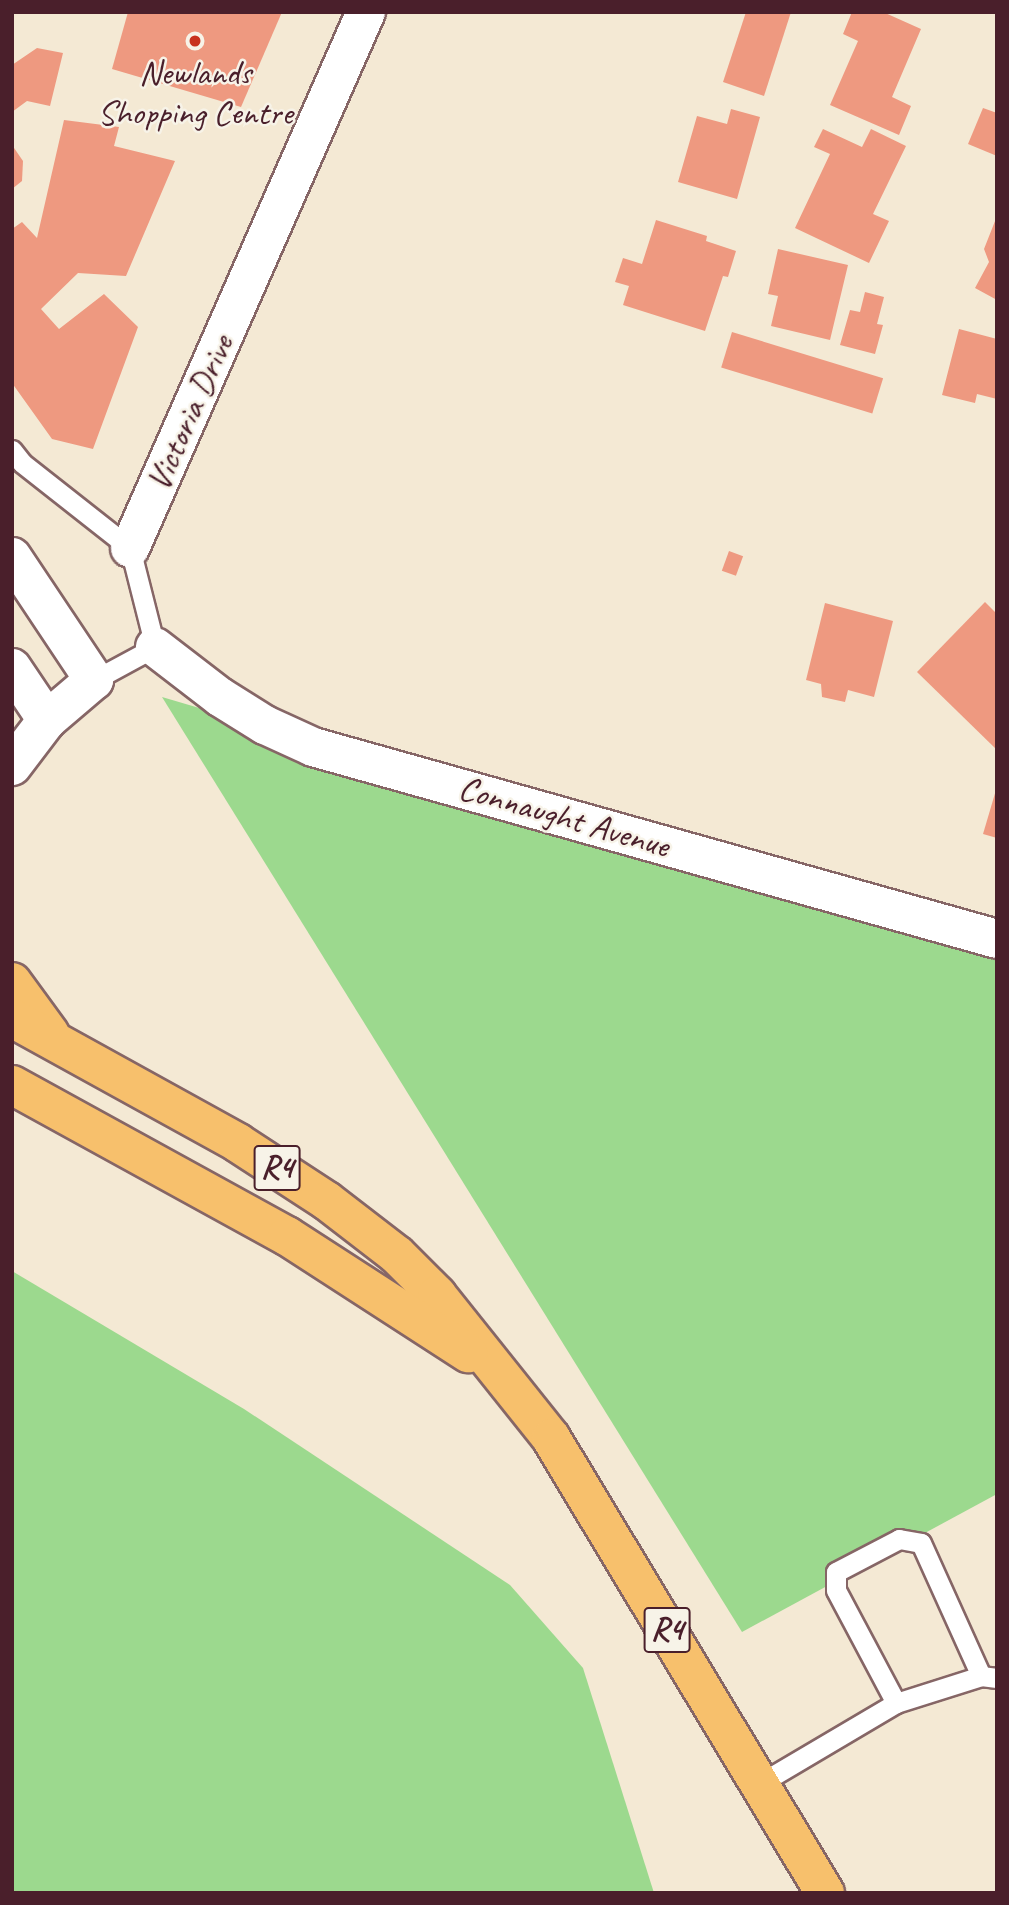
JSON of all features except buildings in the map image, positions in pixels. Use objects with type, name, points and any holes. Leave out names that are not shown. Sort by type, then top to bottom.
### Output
[{"type":"highway","points":[[12,982],[24,1002],[56,1041]]},
{"type":"highway","name":"R4","points":[[12,1018],[238,1143],[327,1201],[397,1255],[437,1295],[551,1437],[825,1893]]},
{"type":"highway","name":"R4","points":[[12,1084],[287,1236],[499,1374]]},
{"type":"street","name":"Victoria Drive","points":[[130,548],[366,12]]},
{"type":"street","points":[[12,558],[94,680],[47,720],[12,766]]},
{"type":"street","name":"Connaught Avenue","points":[[155,647],[220,697],[265,725],[313,747],[997,939]]},
{"type":"street","points":[[12,667],[47,720]]},
{"type":"lane","points":[[12,450],[22,463],[130,548],[155,647],[94,680]]},
{"type":"lane","points":[[760,1784],[896,1703],[989,1677],[921,1543],[899,1539],[836,1572],[836,1590],[896,1703]]},
{"type":"green space","points":[[162,697],[997,943],[997,1494],[742,1632]]},
{"type":"green space","points":[[12,1271],[244,1409],[510,1585],[583,1668],[654,1893],[12,1893]]},
{"type":"place","name":"Newlands Shopping Centre","points":[[195,41]]}]
